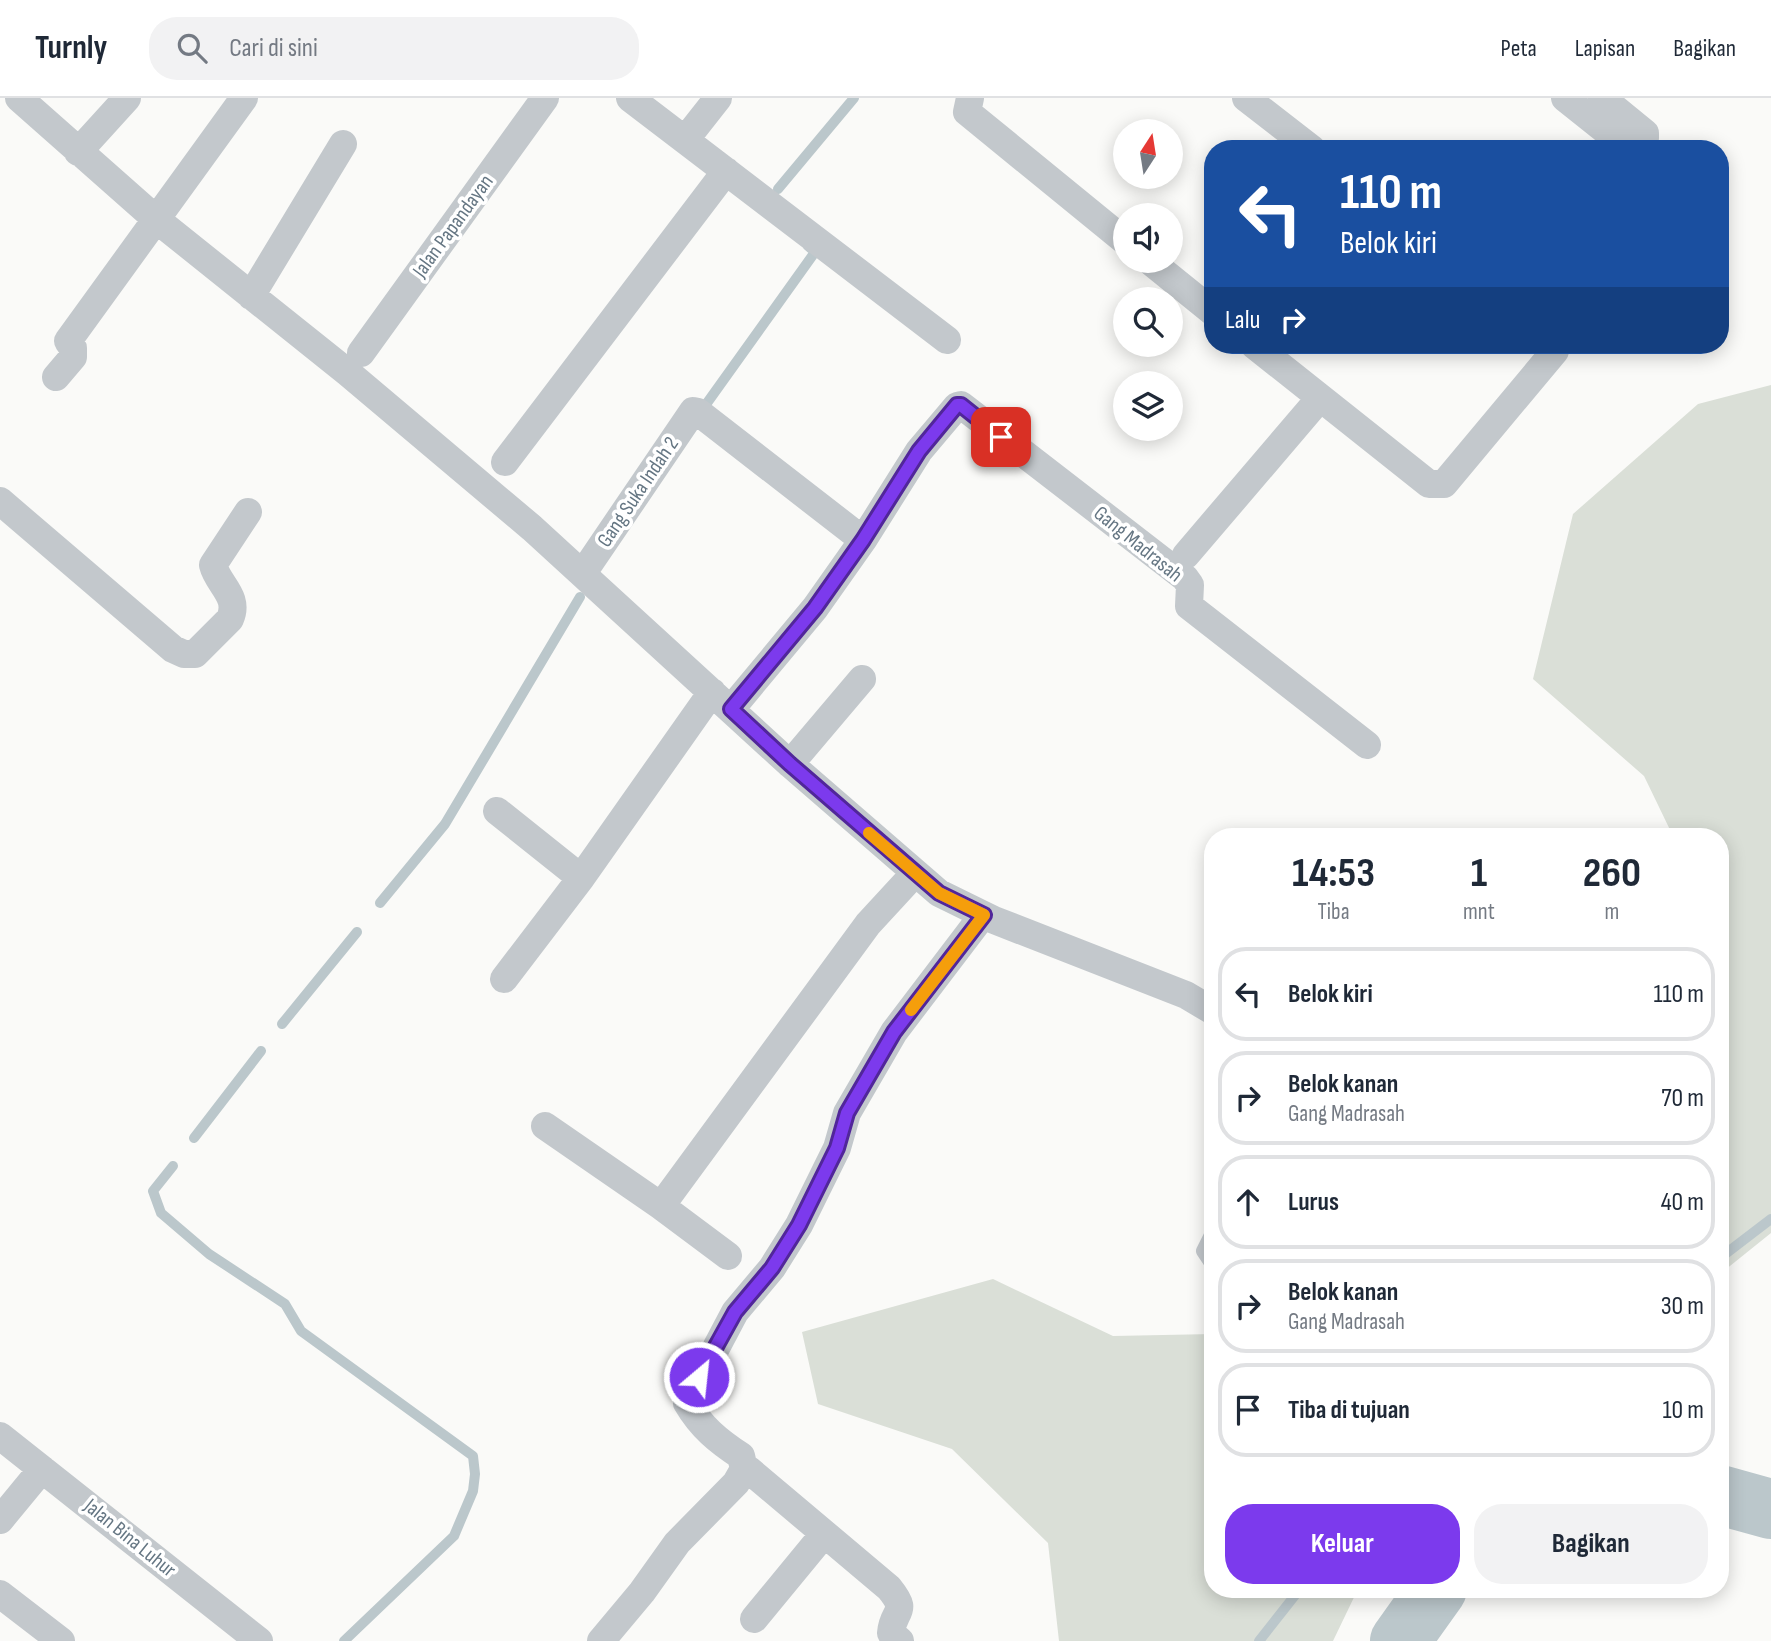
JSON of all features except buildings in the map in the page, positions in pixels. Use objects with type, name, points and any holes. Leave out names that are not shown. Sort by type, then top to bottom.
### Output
[{"type":"street","points":[[19,98],[157,220],[348,372],[583,573],[790,764],[939,893],[984,915],[1186,995],[1204,1006]]},
{"type":"street","points":[[78,152],[127,98]]},
{"type":"street","points":[[56,377],[73,356],[73,348],[68,341],[244,98]]},
{"type":"street","name":"Jalan Papandayan","points":[[361,353],[545,98]]},
{"type":"street","points":[[630,98],[947,340]]},
{"type":"street","points":[[685,140],[718,98]]},
{"type":"street","points":[[1246,98],[1300,140]]},
{"type":"street","points":[[1565,98],[1618,140]]},
{"type":"street","points":[[1602,98],[1645,133],[1643,140]]},
{"type":"street","points":[[969,101],[967,112],[1113,231]]},
{"type":"street","points":[[251,296],[343,144]]},
{"type":"street","points":[[505,462],[726,171]]},
{"type":"street","points":[[1165,273],[1204,305]]},
{"type":"street","points":[[1265,354],[1429,484],[1444,484],[1552,354]]},
{"type":"street","points":[[1186,555],[1320,398]]},
{"type":"street","name":"Gang Madrasah","points":[[863,540],[919,451],[957,405],[961,405],[1185,578],[1189,585],[1189,606],[1367,745]]},
{"type":"street","name":"Gang Suka Indah 2","points":[[583,573],[693,411],[698,412],[863,540]]},
{"type":"street","points":[[0,501],[173,649],[184,654],[195,654],[230,619],[234,604],[212,565],[248,512]]},
{"type":"street","points":[[505,979],[722,700],[815,608],[863,540]]},
{"type":"street","points":[[790,764],[862,679]]},
{"type":"street","points":[[496,811],[581,878]]},
{"type":"street","points":[[661,1206],[868,924],[915,873]]},
{"type":"street","points":[[601,1641],[642,1592],[677,1543],[736,1483],[744,1469],[741,1456],[717,1441],[698,1421],[687,1403],[735,1312],[772,1268],[799,1225],[837,1148],[847,1113],[894,1032],[984,915]]},
{"type":"street","points":[[545,1126],[728,1256]]},
{"type":"street","name":"Jalan Bina Luhur","points":[[0,1436],[259,1641]]},
{"type":"street","points":[[0,1520],[42,1469]]},
{"type":"street","points":[[744,1469],[749,1469],[889,1588],[899,1600],[901,1609],[891,1625],[891,1633],[900,1641]]},
{"type":"street","points":[[754,1619],[824,1534]]},
{"type":"street","points":[[0,1594],[61,1641]]},
{"type":"shaded area","points":[[1771,385],[1771,1233],[1729,1267],[1729,828],[1669,828],[1644,776],[1533,679],[1573,514],[1698,404]]},
{"type":"shaded area","points":[[993,1279],[1113,1336],[1204,1334],[1204,1598],[1354,1598],[1333,1641],[1059,1641],[1048,1543],[952,1449],[818,1404],[802,1332]]},
{"type":"waterway","points":[[778,189],[854,98]]},
{"type":"waterway","points":[[707,403],[815,252],[808,246]]},
{"type":"waterway","points":[[380,903],[445,824],[580,597]]},
{"type":"waterway","points":[[282,1024],[357,932]]},
{"type":"waterway","points":[[194,1138],[261,1051]]},
{"type":"waterway","points":[[173,1166],[153,1191],[161,1213],[209,1254],[285,1304],[301,1331],[473,1456],[473,1491],[454,1536],[344,1641]]},
{"type":"waterway","points":[[1729,1251],[1771,1219]]},
{"type":"waterway","points":[[1729,1497],[1771,1509]]},
{"type":"waterway","points":[[1259,1641],[1293,1598]]},
{"type":"waterway","points":[[1400,1641],[1431,1598]]},
{"type":"slow traffic","points":[[869,833],[939,893],[984,915],[911,1010]]},
{"type":"route","points":[[699,1377],[735,1312],[772,1268],[799,1225],[837,1148],[847,1113],[894,1032],[984,915],[939,893],[790,764],[731,709],[815,608],[863,540],[919,451],[957,405],[961,405],[1001,437]]}]
